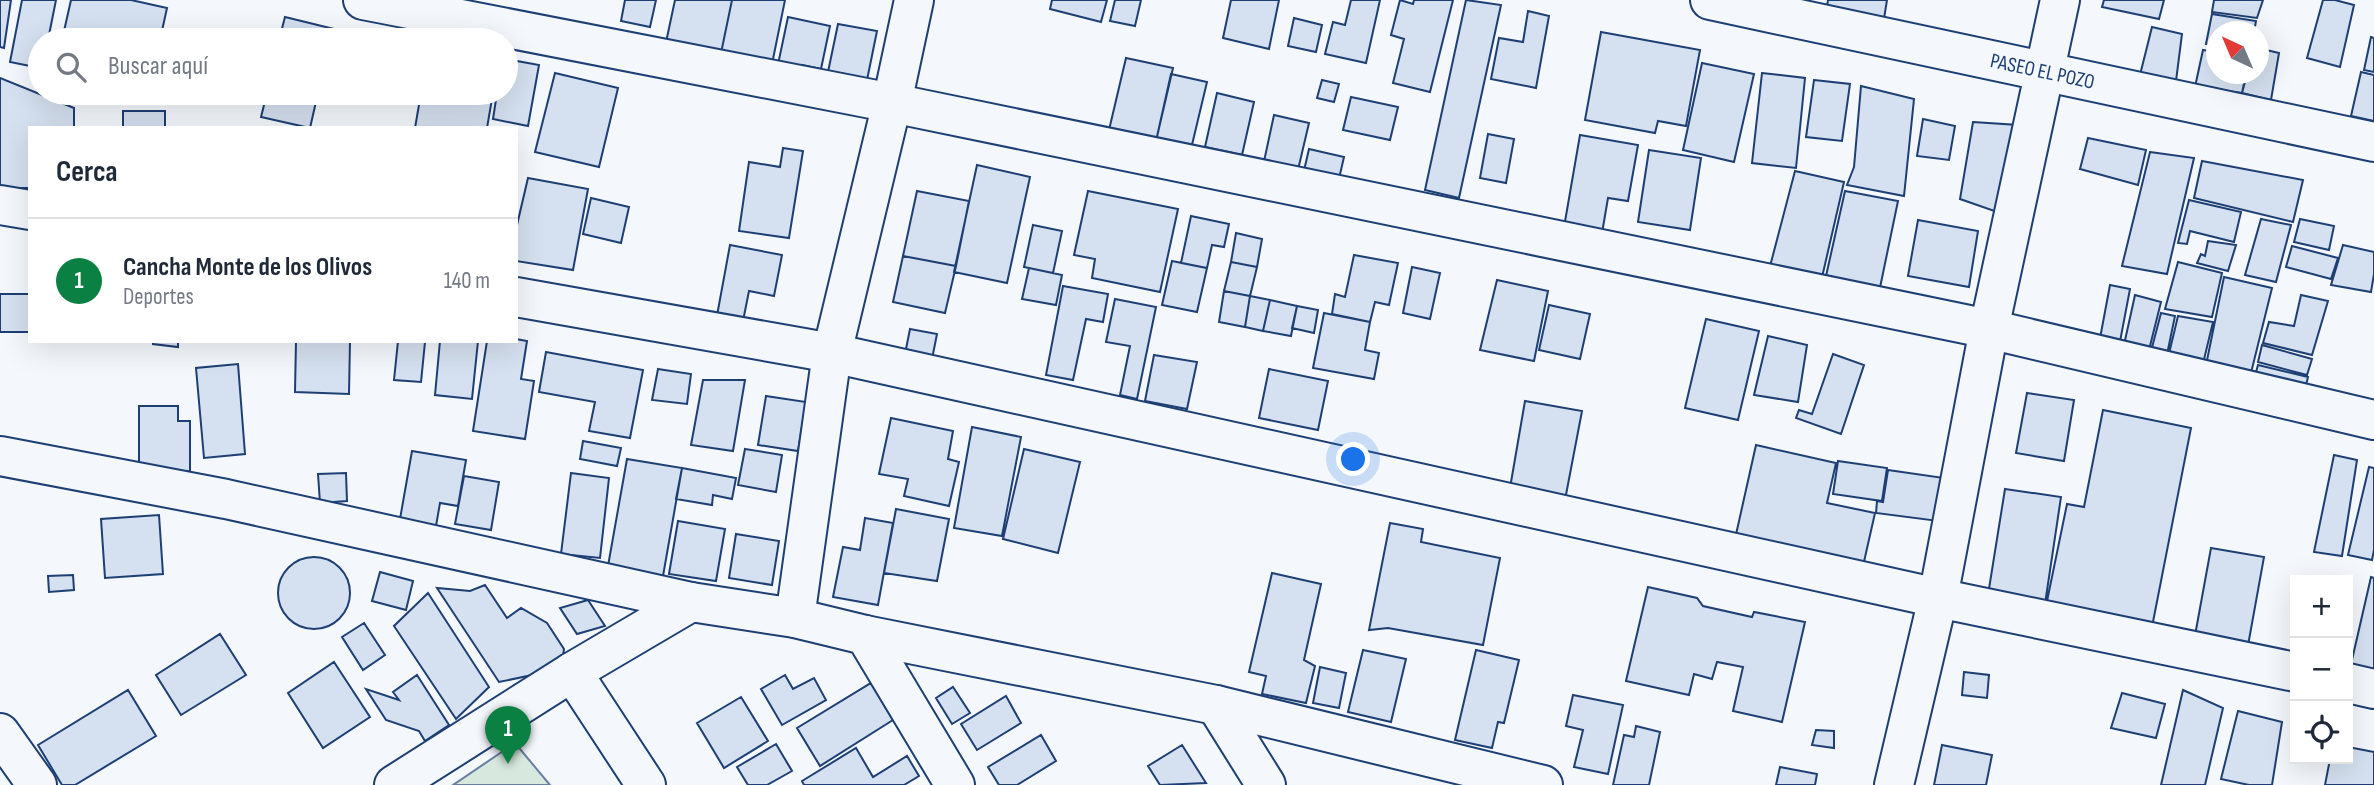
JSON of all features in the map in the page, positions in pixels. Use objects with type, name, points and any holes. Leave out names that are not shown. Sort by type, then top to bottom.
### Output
[{"type":"street","points":[[363,0],[507,28]]},
{"type":"street","points":[[795,618],[832,353],[914,0]]},
{"type":"street","name":"PASEO EL POZO","points":[[1710,0],[2374,142]]},
{"type":"street","points":[[1895,785],[1938,598],[1989,329],[2060,0]]},
{"type":"street","points":[[518,30],[892,103],[1989,329],[2374,420]]},
{"type":"street","points":[[0,205],[28,210]]},
{"type":"street","points":[[518,297],[832,353],[1938,598],[2290,671]]},
{"type":"street","points":[[0,456],[226,499],[691,602],[795,618],[865,635],[1216,705],[1543,785]]},
{"type":"street","points":[[394,785],[572,672],[691,602]]},
{"type":"street","points":[[865,635],[955,785]]},
{"type":"street","points":[[572,672],[646,785]]},
{"type":"street","points":[[2353,684],[2374,689]]},
{"type":"street","points":[[1216,705],[1266,785]]},
{"type":"street","points":[[0,733],[37,785]]},
{"type":"shaded area","points":[[515,743],[550,785],[453,785]]},
{"type":"building","points":[[0,0],[11,0],[4,48],[0,47]]},
{"type":"building","points":[[22,0],[56,0],[50,28],[28,28],[28,66],[10,62]]},
{"type":"building","points":[[71,0],[131,0],[167,8],[163,28],[65,28]]},
{"type":"building","points":[[625,0],[656,0],[650,27],[621,21]]},
{"type":"building","points":[[675,0],[732,0],[720,58],[665,47]]},
{"type":"building","points":[[732,0],[785,0],[771,69],[720,58]]},
{"type":"building","points":[[1052,0],[1107,0],[1101,22],[1050,9]]},
{"type":"building","points":[[1115,0],[1141,0],[1135,26],[1110,21]]},
{"type":"building","points":[[1231,0],[1279,0],[1269,49],[1223,38]]},
{"type":"building","points":[[1351,0],[1380,0],[1366,63],[1325,54],[1333,22],[1345,25]]},
{"type":"building","points":[[1400,0],[1413,4],[1414,0],[1453,0],[1430,92],[1393,83],[1404,39],[1391,35]]},
{"type":"building","points":[[1466,0],[1501,5],[1459,198],[1425,190]]},
{"type":"building","points":[[1828,0],[1887,0],[1883,25],[1826,12]]},
{"type":"building","points":[[2104,0],[2164,0],[2159,19],[2102,7]]},
{"type":"building","points":[[2214,0],[2263,0],[2257,18],[2212,12]]},
{"type":"building","points":[[2323,0],[2354,5],[2340,67],[2307,58]]},
{"type":"building","points":[[1528,11],[1549,16],[1536,88],[1491,79],[1499,38],[1523,42]]},
{"type":"building","points":[[2212,14],[2256,21],[2211,21]]},
{"type":"building","points":[[285,17],[330,28],[282,28]]},
{"type":"building","points":[[788,17],[830,26],[821,69],[802,65],[799,79],[776,74]]},
{"type":"building","points":[[1294,18],[1322,25],[1316,52],[1288,46]]},
{"type":"building","points":[[838,24],[877,31],[867,80],[828,72]]},
{"type":"building","points":[[2152,27],[2182,34],[2176,81],[2140,75]]},
{"type":"building","points":[[1601,32],[1700,50],[1686,126],[1658,121],[1655,133],[1585,120]]},
{"type":"building","points":[[2371,37],[2374,38],[2374,72],[2364,70]]},
{"type":"building","points":[[2203,50],[2206,50],[2206,84],[2244,84],[2242,93],[2195,87]]},
{"type":"building","points":[[2269,51],[2279,53],[2271,100],[2242,93],[2244,84],[2269,84]]},
{"type":"building","points":[[1126,58],[1173,68],[1156,141],[1109,130]]},
{"type":"building","points":[[518,61],[539,65],[528,126],[493,119],[495,105],[518,105]]},
{"type":"building","points":[[1702,63],[1754,74],[1734,162],[1683,150]]},
{"type":"building","points":[[2361,72],[2374,75],[2374,121],[2351,116]]},
{"type":"building","points":[[555,73],[618,88],[599,167],[535,152]]},
{"type":"building","points":[[1762,73],[1805,78],[1796,168],[1752,163]]},
{"type":"building","points":[[1171,74],[1207,82],[1191,149],[1156,141]]},
{"type":"building","points":[[0,78],[28,89],[28,105],[67,105],[74,108],[74,126],[28,126],[28,188],[0,188]]},
{"type":"building","points":[[1322,80],[1339,84],[1334,102],[1317,98]]},
{"type":"building","points":[[1814,80],[1850,84],[1842,141],[1806,137]]},
{"type":"building","points":[[1861,86],[1914,99],[1904,196],[1847,185],[1854,167]]},
{"type":"building","points":[[1217,93],[1254,102],[1242,155],[1205,147]]},
{"type":"building","points":[[1351,97],[1398,107],[1390,140],[1343,130]]},
{"type":"building","points":[[264,105],[315,105],[310,126],[261,117]]},
{"type":"building","points":[[419,105],[491,105],[487,126],[415,126]]},
{"type":"building","points":[[123,111],[165,111],[165,126],[123,126]]},
{"type":"building","points":[[1274,115],[1309,123],[1297,174],[1263,166]]},
{"type":"building","points":[[1923,119],[1955,126],[1949,160],[1917,156]]},
{"type":"building","points":[[1973,122],[2018,125],[2000,213],[1960,199]]},
{"type":"building","points":[[1488,134],[1514,139],[1506,183],[1480,178]]},
{"type":"building","points":[[1580,135],[1638,145],[1628,201],[1608,198],[1601,239],[1563,233]]},
{"type":"building","points":[[2088,138],[2146,150],[2138,185],[2080,169]]},
{"type":"building","points":[[783,148],[803,151],[789,238],[739,231],[749,162],[780,167]]},
{"type":"building","points":[[1309,149],[1344,157],[1338,183],[1303,175]]},
{"type":"building","points":[[1649,150],[1701,158],[1690,230],[1638,222]]},
{"type":"building","points":[[2150,152],[2194,158],[2167,274],[2122,266]]},
{"type":"building","points":[[2202,161],[2303,180],[2293,222],[2194,198]]},
{"type":"building","points":[[977,165],[1030,177],[1007,283],[954,272]]},
{"type":"building","points":[[1795,171],[1844,182],[1820,286],[1768,274]]},
{"type":"building","points":[[528,178],[588,189],[573,270],[518,261],[518,221]]},
{"type":"building","points":[[917,191],[969,201],[956,266],[903,256]]},
{"type":"building","points":[[1088,191],[1178,209],[1160,292],[1092,278],[1095,259],[1074,255]]},
{"type":"building","points":[[1845,191],[1898,201],[1877,302],[1822,294]]},
{"type":"building","points":[[591,198],[629,207],[621,243],[583,234]]},
{"type":"building","points":[[2189,200],[2241,212],[2234,242],[2190,231],[2187,244],[2178,243]]},
{"type":"building","points":[[1191,216],[1229,224],[1224,247],[1212,245],[1207,268],[1181,263]]},
{"type":"building","points":[[2261,219],[2291,225],[2276,282],[2245,275]]},
{"type":"building","points":[[2300,219],[2334,226],[2329,250],[2294,242]]},
{"type":"building","points":[[1918,220],[1978,231],[1969,287],[1908,276]]},
{"type":"building","points":[[1033,225],[1062,231],[1053,273],[1024,267]]},
{"type":"building","points":[[1236,233],[1262,239],[1257,267],[1231,262]]},
{"type":"building","points":[[2208,241],[2236,245],[2228,271],[2197,263],[2201,254],[2205,256]]},
{"type":"building","points":[[730,245],[782,255],[774,296],[749,291],[742,326],[716,321]]},
{"type":"building","points":[[2343,245],[2374,252],[2371,292],[2331,285]]},
{"type":"building","points":[[2292,246],[2338,258],[2331,279],[2286,267]]},
{"type":"building","points":[[1354,255],[1398,263],[1389,305],[1375,302],[1370,322],[1332,314],[1335,294],[1345,297]]},
{"type":"building","points":[[903,256],[956,266],[945,313],[893,302]]},
{"type":"building","points":[[1172,261],[1207,268],[1197,312],[1162,305]]},
{"type":"building","points":[[1231,262],[1257,267],[1250,296],[1224,291]]},
{"type":"building","points":[[2178,262],[2222,273],[2212,317],[2165,309]]},
{"type":"building","points":[[1412,267],[1440,273],[1430,319],[1403,313]]},
{"type":"building","points":[[1029,268],[1062,275],[1056,305],[1022,299]]},
{"type":"building","points":[[2224,277],[2272,288],[2248,385],[2204,375]]},
{"type":"building","points":[[1497,280],[1548,291],[1534,361],[1480,350]]},
{"type":"building","points":[[2110,285],[2130,289],[2118,352],[2098,349]]},
{"type":"building","points":[[1063,286],[1108,294],[1103,322],[1086,319],[1073,380],[1046,375]]},
{"type":"building","points":[[1224,291],[1250,296],[1245,327],[1219,322]]},
{"type":"building","points":[[0,294],[28,294],[28,332],[0,332]]},
{"type":"building","points":[[2135,295],[2161,302],[2147,358],[2122,354]]},
{"type":"building","points":[[2301,295],[2328,301],[2312,355],[2263,343],[2269,322],[2294,326]]},
{"type":"building","points":[[1250,296],[1270,300],[1263,331],[1245,327]]},
{"type":"building","points":[[1115,299],[1156,307],[1137,399],[1120,395],[1130,346],[1106,342]]},
{"type":"building","points":[[1270,300],[1297,306],[1291,336],[1263,331]]},
{"type":"building","points":[[1549,305],[1590,314],[1580,359],[1539,350]]},
{"type":"building","points":[[1297,306],[1318,310],[1314,333],[1292,328]]},
{"type":"building","points":[[1324,313],[1370,322],[1365,350],[1379,353],[1374,379],[1313,368]]},
{"type":"building","points":[[2161,313],[2175,316],[2165,364],[2149,359]]},
{"type":"building","points":[[2178,316],[2213,322],[2201,372],[2167,362]]},
{"type":"building","points":[[1706,319],[1759,331],[1738,420],[1685,408]]},
{"type":"building","points":[[910,329],[937,334],[931,364],[904,359]]},
{"type":"building","points":[[1768,336],[1807,345],[1798,402],[1754,395]]},
{"type":"building","points":[[527,341],[521,379],[534,381],[525,439],[473,431],[487,343]]},
{"type":"building","points":[[178,343],[178,347],[153,344]]},
{"type":"building","points":[[296,343],[350,343],[349,394],[295,392]]},
{"type":"building","points":[[398,343],[425,343],[421,382],[394,380]]},
{"type":"building","points":[[440,343],[478,343],[472,399],[435,395]]},
{"type":"building","points":[[2262,345],[2312,359],[2307,375],[2258,362]]},
{"type":"building","points":[[546,352],[643,370],[630,438],[589,431],[595,402],[539,392]]},
{"type":"building","points":[[1833,354],[1864,365],[1841,434],[1796,418],[1799,410],[1812,414]]},
{"type":"building","points":[[1154,355],[1197,362],[1187,409],[1145,401]]},
{"type":"building","points":[[238,364],[245,454],[204,458],[196,368]]},
{"type":"building","points":[[2258,365],[2308,377],[2304,393],[2253,383]]},
{"type":"building","points":[[658,369],[691,374],[687,404],[652,400]]},
{"type":"building","points":[[1269,369],[1328,381],[1318,430],[1259,418]]},
{"type":"building","points":[[703,380],[745,380],[733,451],[691,445]]},
{"type":"building","points":[[2027,393],[2074,400],[2064,461],[2016,453]]},
{"type":"building","points":[[766,396],[806,402],[798,451],[758,445]]},
{"type":"building","points":[[1525,401],[1582,411],[1565,500],[1510,488]]},
{"type":"building","points":[[139,406],[178,406],[178,421],[190,421],[190,471],[139,477]]},
{"type":"building","points":[[2103,410],[2191,428],[2152,627],[2046,606],[2067,504],[2084,507]]},
{"type":"building","points":[[891,418],[953,431],[948,459],[959,462],[949,506],[904,496],[908,479],[879,474]]},
{"type":"building","points":[[972,427],[1021,437],[1002,536],[954,528]]},
{"type":"building","points":[[583,441],[621,448],[617,466],[580,459]]},
{"type":"building","points":[[1756,445],[1836,463],[1827,503],[1875,513],[1861,575],[1733,548]]},
{"type":"building","points":[[745,449],[782,455],[776,492],[738,485]]},
{"type":"building","points":[[1024,449],[1080,462],[1058,553],[1003,539]]},
{"type":"building","points":[[412,451],[466,460],[458,506],[440,503],[436,526],[400,519]]},
{"type":"building","points":[[2334,455],[2357,460],[2342,556],[2314,552]]},
{"type":"building","points":[[627,459],[682,468],[663,576],[608,566]]},
{"type":"building","points":[[1838,461],[1887,468],[1882,501],[1833,494]]},
{"type":"building","points":[[2369,467],[2374,468],[2372,560],[2348,555]]},
{"type":"building","points":[[682,468],[736,478],[732,499],[713,495],[712,505],[676,499]]},
{"type":"building","points":[[1888,470],[1944,478],[1938,521],[1876,513],[1877,501],[1883,502]]},
{"type":"building","points":[[346,473],[347,501],[320,503],[318,474]]},
{"type":"building","points":[[571,473],[609,478],[600,558],[561,554]]},
{"type":"building","points":[[464,476],[499,482],[491,530],[455,524]]},
{"type":"building","points":[[2005,489],[2061,497],[2045,604],[1988,595]]},
{"type":"building","points":[[896,509],[949,519],[937,581],[884,573]]},
{"type":"building","points":[[159,515],[163,574],[105,578],[101,519]]},
{"type":"building","points":[[865,518],[893,523],[878,605],[833,597],[843,547],[860,550]]},
{"type":"building","points":[[678,521],[725,529],[716,581],[669,574]]},
{"type":"building","points":[[1390,523],[1423,529],[1421,542],[1500,558],[1483,645],[1388,628],[1369,630]]},
{"type":"building","points":[[736,534],[779,541],[772,585],[729,578]]},
{"type":"building","points":[[2211,548],[2264,557],[2247,651],[2194,641]]},
{"type":"building","points":[[314,557],[334,563],[344,573],[350,593],[344,613],[334,623],[314,629],[294,623],[284,613],[278,593],[284,573],[294,563]]},
{"type":"building","points":[[380,572],[413,581],[406,610],[372,601]]},
{"type":"building","points":[[1272,573],[1321,584],[1304,660],[1315,666],[1306,703],[1262,694],[1266,676],[1249,672]]},
{"type":"building","points":[[73,575],[74,590],[49,592],[48,576]]},
{"type":"building","points":[[2371,577],[2374,578],[2374,677],[2353,674],[2353,656]]},
{"type":"building","points":[[485,585],[507,618],[521,608],[547,623],[564,649],[561,669],[499,682],[437,588],[470,591]]},
{"type":"building","points":[[1648,587],[1697,598],[1703,606],[1752,617],[1754,612],[1805,622],[1782,722],[1733,711],[1743,667],[1717,662],[1712,679],[1694,674],[1689,695],[1626,681]]},
{"type":"building","points":[[428,593],[489,687],[456,719],[394,626]]},
{"type":"building","points":[[588,600],[605,626],[577,634],[560,608]]},
{"type":"building","points":[[364,623],[385,655],[363,670],[342,637]]},
{"type":"building","points":[[220,634],[246,675],[181,715],[156,675]]},
{"type":"building","points":[[1363,650],[1406,659],[1391,722],[1348,712]]},
{"type":"building","points":[[1476,650],[1519,660],[1504,723],[1498,722],[1492,748],[1455,740]]},
{"type":"building","points":[[334,662],[370,717],[323,748],[288,693]]},
{"type":"building","points":[[1320,667],[1346,673],[1339,708],[1313,703]]},
{"type":"building","points":[[1964,672],[1989,675],[1987,698],[1962,695]]},
{"type":"building","points":[[417,675],[449,725],[425,741],[419,731],[386,720],[366,689],[399,700],[393,692]]},
{"type":"building","points":[[785,675],[793,689],[814,678],[826,700],[782,725],[761,689]]},
{"type":"building","points":[[871,683],[893,720],[820,766],[797,728]]},
{"type":"building","points":[[953,687],[970,713],[952,724],[936,698]]},
{"type":"building","points":[[128,690],[156,736],[75,785],[62,785],[38,745]]},
{"type":"building","points":[[2183,690],[2223,708],[2205,785],[2161,785]]},
{"type":"building","points":[[2122,693],[2165,704],[2156,738],[2111,728]]},
{"type":"building","points":[[1573,695],[1623,705],[1608,774],[1574,767],[1583,730],[1566,726]]},
{"type":"building","points":[[1006,696],[1021,723],[977,750],[961,724]]},
{"type":"building","points":[[741,697],[768,741],[724,768],[697,723]]},
{"type":"building","points":[[2238,711],[2282,722],[2272,785],[2249,785],[2221,779]]},
{"type":"building","points":[[1636,726],[1660,732],[1649,785],[1613,785],[1624,735],[1634,737]]},
{"type":"building","points":[[1816,730],[1834,731],[1834,748],[1812,745]]},
{"type":"building","points":[[1041,735],[1056,761],[1017,785],[999,785],[988,767]]},
{"type":"building","points":[[776,744],[792,771],[767,785],[748,785],[737,767]]},
{"type":"building","points":[[1182,745],[1206,783],[1160,785],[1148,766]]},
{"type":"building","points":[[1942,745],[1992,755],[1986,785],[1934,785]]},
{"type":"building","points":[[856,748],[873,777],[907,756],[919,776],[904,785],[804,785],[802,781]]},
{"type":"building","points":[[2353,748],[2374,752],[2374,785],[2325,785],[2329,764],[2353,764]]},
{"type":"building","points":[[1780,767],[1817,774],[1815,785],[1776,785]]},
{"type":"place","name":"Cancha Monte de los Olivos","points":[[508,764]]}]
